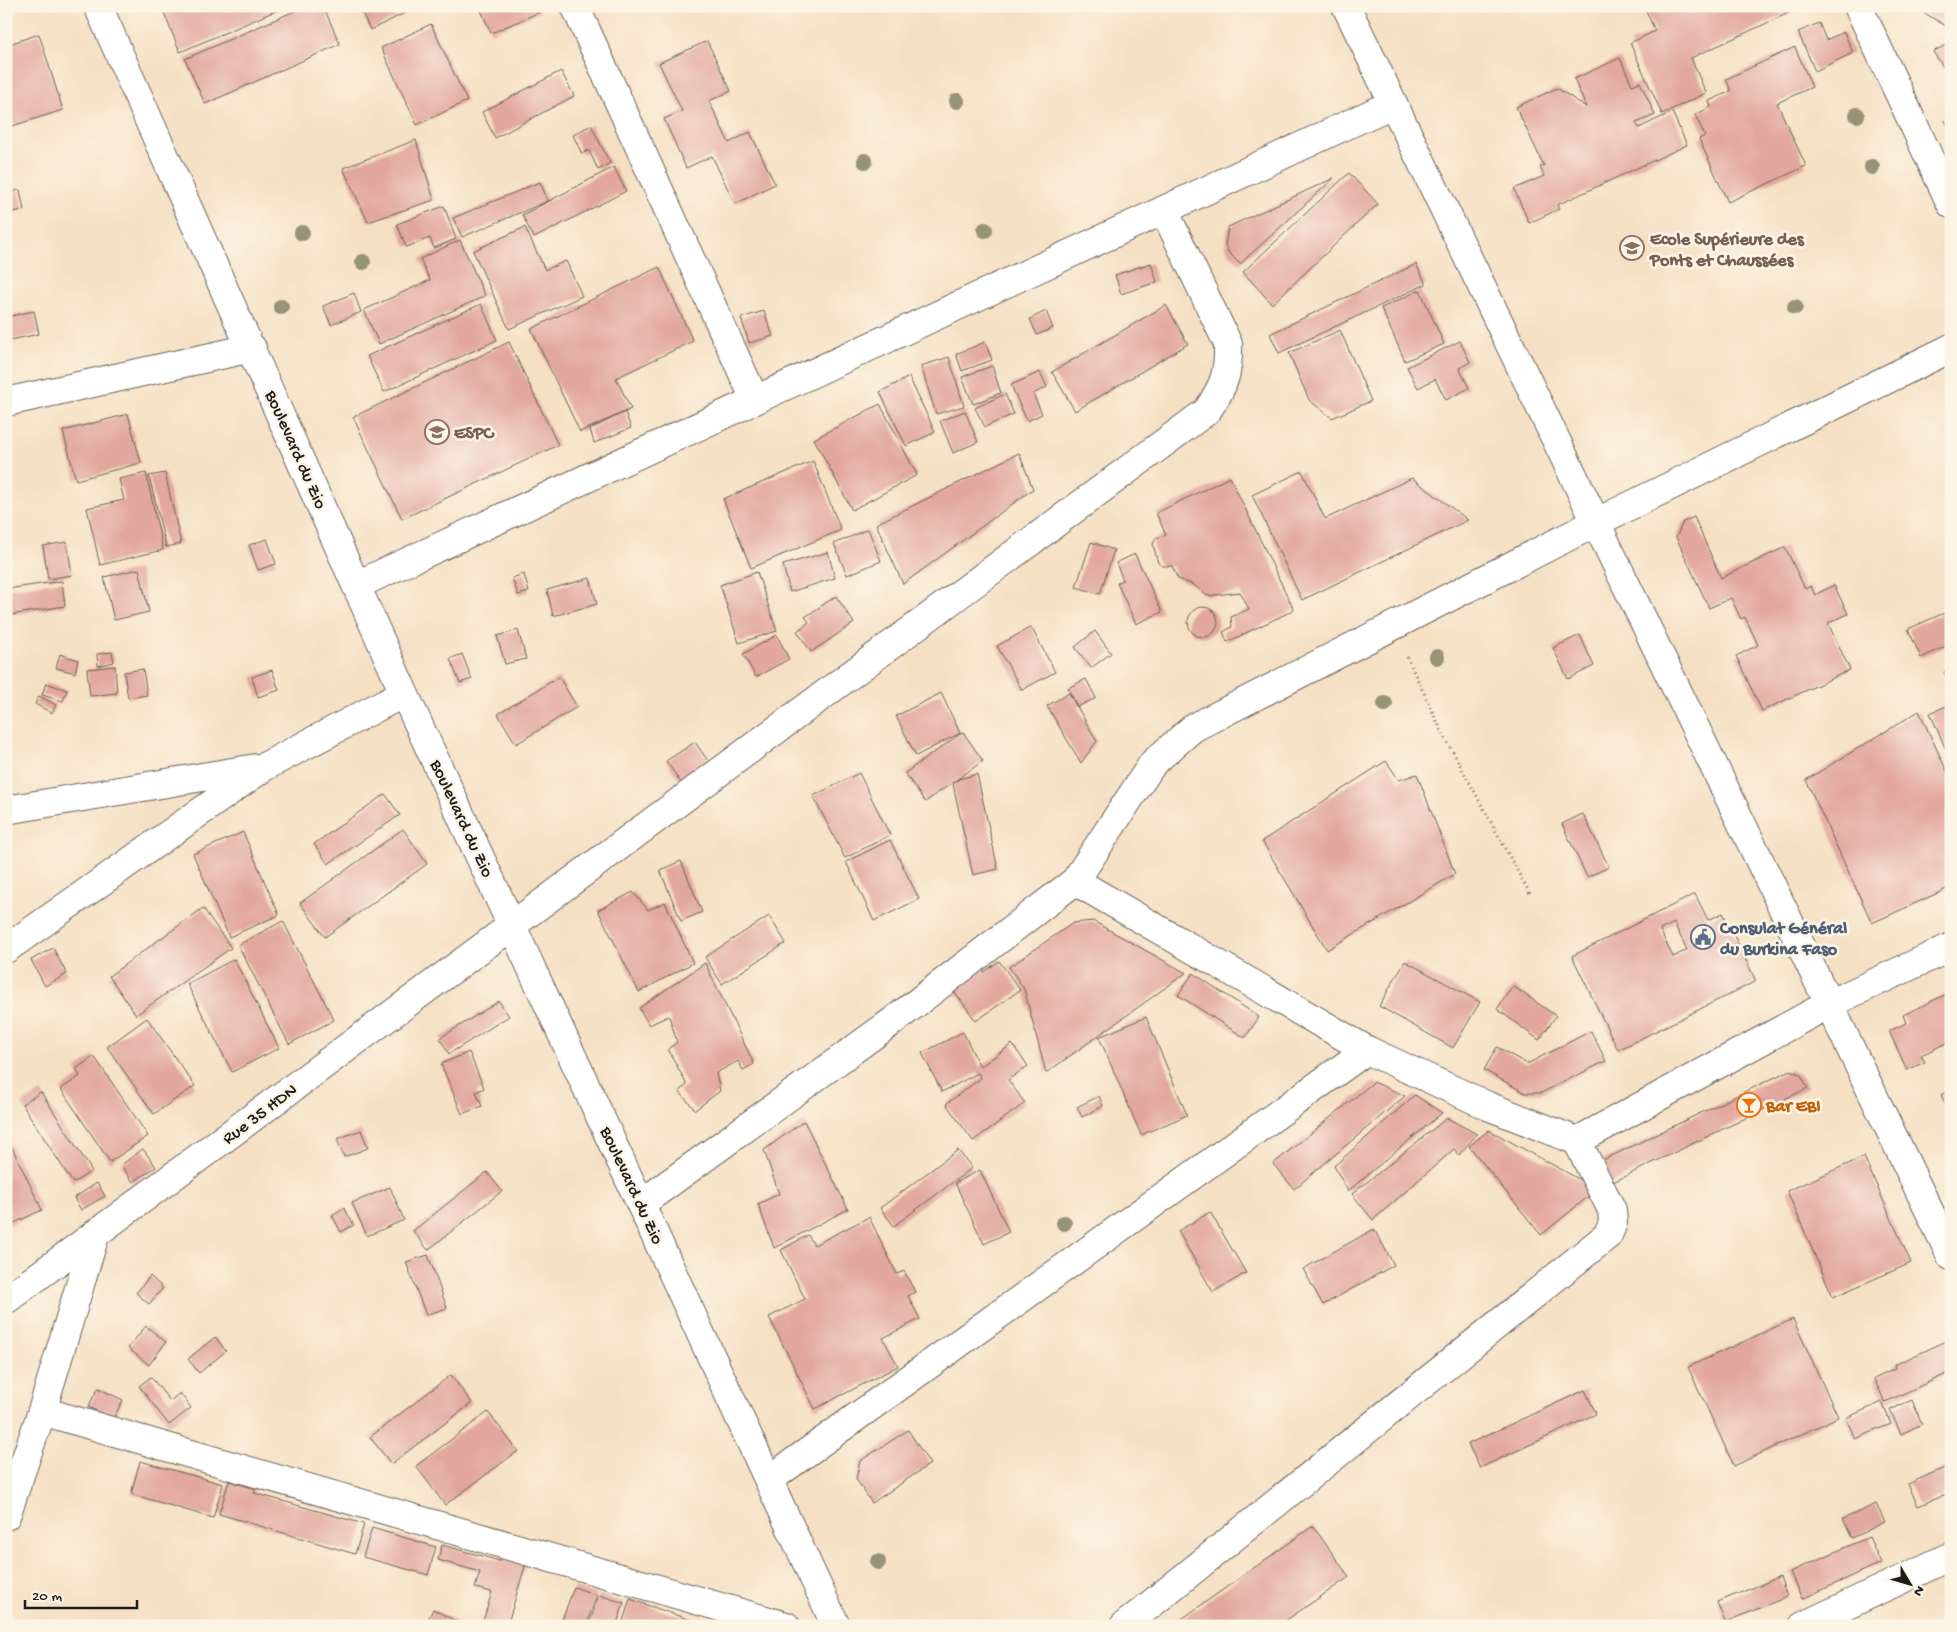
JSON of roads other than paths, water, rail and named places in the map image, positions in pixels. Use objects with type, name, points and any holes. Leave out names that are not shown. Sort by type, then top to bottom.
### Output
[{"type":"street","name":"Boulevard du Zio","points":[[98,6],[252,348],[404,693],[770,1479],[836,1626]]},
{"type":"street","points":[[575,6],[755,400]]},
{"type":"street","points":[[1346,6],[1951,1256]]},
{"type":"street","points":[[1858,6],[1951,204]]},
{"type":"street","points":[[357,585],[1392,104]]},
{"type":"street","name":"Rue 35 HDN","points":[[6,1300],[1207,411],[1221,391],[1228,368],[1228,344],[1164,210]]},
{"type":"street","points":[[6,402],[252,348]]},
{"type":"street","points":[[642,1203],[893,1021],[1075,881],[1152,763],[1193,728],[1248,698],[1393,628],[1595,523],[1951,348]]},
{"type":"street","points":[[6,949],[264,767],[404,693]]},
{"type":"street","points":[[6,810],[264,767]]},
{"type":"street","points":[[1075,881],[1367,1050],[1488,1106],[1577,1141],[1612,1210],[1613,1223],[1608,1235],[1124,1626]]},
{"type":"street","points":[[1577,1141],[1829,1004],[1951,947]]},
{"type":"street","points":[[770,1479],[1367,1050]]},
{"type":"street","points":[[6,1516],[42,1411],[95,1235]]},
{"type":"street","points":[[42,1411],[786,1626]]},
{"type":"street","points":[[1803,1626],[1951,1556]]},
{"type":"place","name":"Ecole Supérieure des Ponts et Chaussées","points":[[1632,248]]},
{"type":"place","name":"ESPC","points":[[437,432]]},
{"type":"place","name":"Consulat Général du Burkina Faso","points":[[1703,937]]},
{"type":"place","name":"Bar EBI","points":[[1749,1105]]}]
